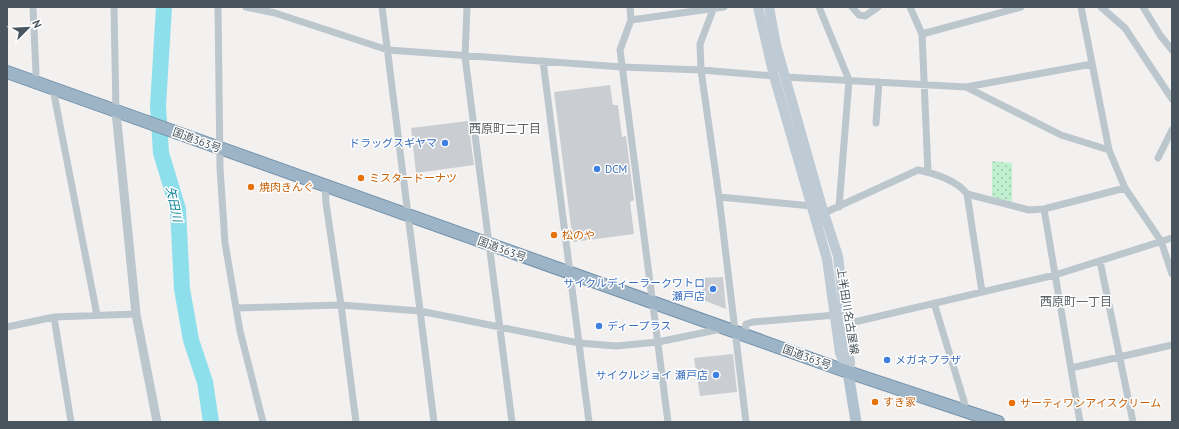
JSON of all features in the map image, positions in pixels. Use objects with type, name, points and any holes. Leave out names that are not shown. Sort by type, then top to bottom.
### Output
[{"type":"highway","name":"国道363号","points":[[7,72],[325,187],[571,274],[653,301],[848,372],[982,419],[998,422]]},
{"type":"main road","name":"上半田川名古屋線","points":[[758,7],[774,76],[827,259],[840,353],[848,372]]},
{"type":"main road","name":"上半田川名古屋線","points":[[769,7],[776,45],[824,213],[838,256],[850,363],[848,372]]},
{"type":"main road","points":[[848,372],[856,422]]},
{"type":"street","points":[[33,7],[36,73],[34,82]]},
{"type":"street","points":[[114,7],[119,113],[136,314],[157,422]]},
{"type":"street","points":[[218,7],[219,148],[226,243],[236,308],[263,422]]},
{"type":"street","points":[[246,7],[275,13],[388,50],[465,57],[543,60],[622,67],[701,70],[774,76]]},
{"type":"street","points":[[382,7],[434,422]]},
{"type":"street","points":[[467,7],[465,57],[512,422]]},
{"type":"street","points":[[630,7],[631,20],[620,50],[668,422]]},
{"type":"street","points":[[631,20],[724,7]]},
{"type":"street","points":[[820,7],[849,80],[839,208]]},
{"type":"street","points":[[852,7],[859,15],[865,16],[878,7]]},
{"type":"street","points":[[910,7],[922,34],[928,172]]},
{"type":"street","points":[[922,34],[1021,7]]},
{"type":"street","points":[[1082,7],[1109,150],[1125,188],[1161,241],[1172,274]]},
{"type":"street","points":[[1101,7],[1125,28],[1172,99]]},
{"type":"street","points":[[1143,7],[1160,35],[1172,50]]},
{"type":"street","points":[[714,8],[700,44],[701,70],[719,197],[746,422]]},
{"type":"street","points":[[543,60],[589,422]]},
{"type":"street","points":[[785,77],[966,87],[1092,64]]},
{"type":"street","points":[[876,123],[879,82]]},
{"type":"street","points":[[966,87],[1061,134],[1109,150]]},
{"type":"street","points":[[53,89],[97,315]]},
{"type":"street","points":[[1158,158],[1172,130]]},
{"type":"street","points":[[824,213],[839,208],[918,170],[928,172],[962,187],[967,194],[982,292]]},
{"type":"street","points":[[325,187],[356,422]]},
{"type":"street","points":[[967,194],[1029,210],[1044,209],[1125,188]]},
{"type":"street","points":[[719,197],[812,206]]},
{"type":"street","points":[[1044,209],[1080,422]]},
{"type":"street","points":[[846,324],[1055,275],[1172,238]]},
{"type":"street","points":[[1100,261],[1133,422]]},
{"type":"street","points":[[934,303],[964,401],[965,412]]},
{"type":"street","points":[[236,308],[341,305],[420,311],[579,343],[616,346],[658,342],[735,331],[746,324],[753,322],[836,316]]},
{"type":"street","points":[[7,327],[54,317],[136,314]]},
{"type":"street","points":[[54,317],[71,422]]},
{"type":"street","points":[[1071,368],[1172,345]]},
{"type":"green space","points":[[992,161],[1012,163],[1012,202],[992,197]]},
{"type":"building","name":"DCM","points":[[610,85],[613,105],[618,105],[622,137],[626,136],[634,200],[630,202],[634,234],[573,242],[554,92]]},
{"type":"building","points":[[468,121],[474,165],[416,173],[411,128]]},
{"type":"building","name":"サイクルディーラークワトロ 瀬戸店","points":[[723,277],[726,309],[703,300],[702,278]]},
{"type":"building","name":"サイクルジョイ 瀬戸店","points":[[733,354],[737,392],[700,396],[694,358]]},
{"type":"waterway","name":"矢田川","points":[[164,7],[158,106],[161,153],[178,209],[182,289],[191,340],[205,382],[211,422]]},
{"type":"place","name":"ドラッグスギヤマ","points":[[445,143]]},
{"type":"place","name":"DCM","points":[[597,169]]},
{"type":"place","name":"ミスタードーナツ","points":[[361,178]]},
{"type":"place","name":"焼肉きんぐ","points":[[251,187]]},
{"type":"place","name":"松のや","points":[[554,235]]},
{"type":"place","name":"サイクルディーラークワトロ 瀬戸店","points":[[713,289]]},
{"type":"place","name":"ディープラス","points":[[599,326]]},
{"type":"place","name":"メガネプラザ","points":[[887,360]]},
{"type":"place","name":"サイクルジョイ 瀬戸店","points":[[716,375]]},
{"type":"place","name":"すき家","points":[[875,402]]},
{"type":"place","name":"サーティワンアイスクリーム","points":[[1012,403]]},
{"type":"district","name":"西原町二丁目","points":[[505,129]]},
{"type":"district","name":"西原町一丁目","points":[[1076,302]]}]
